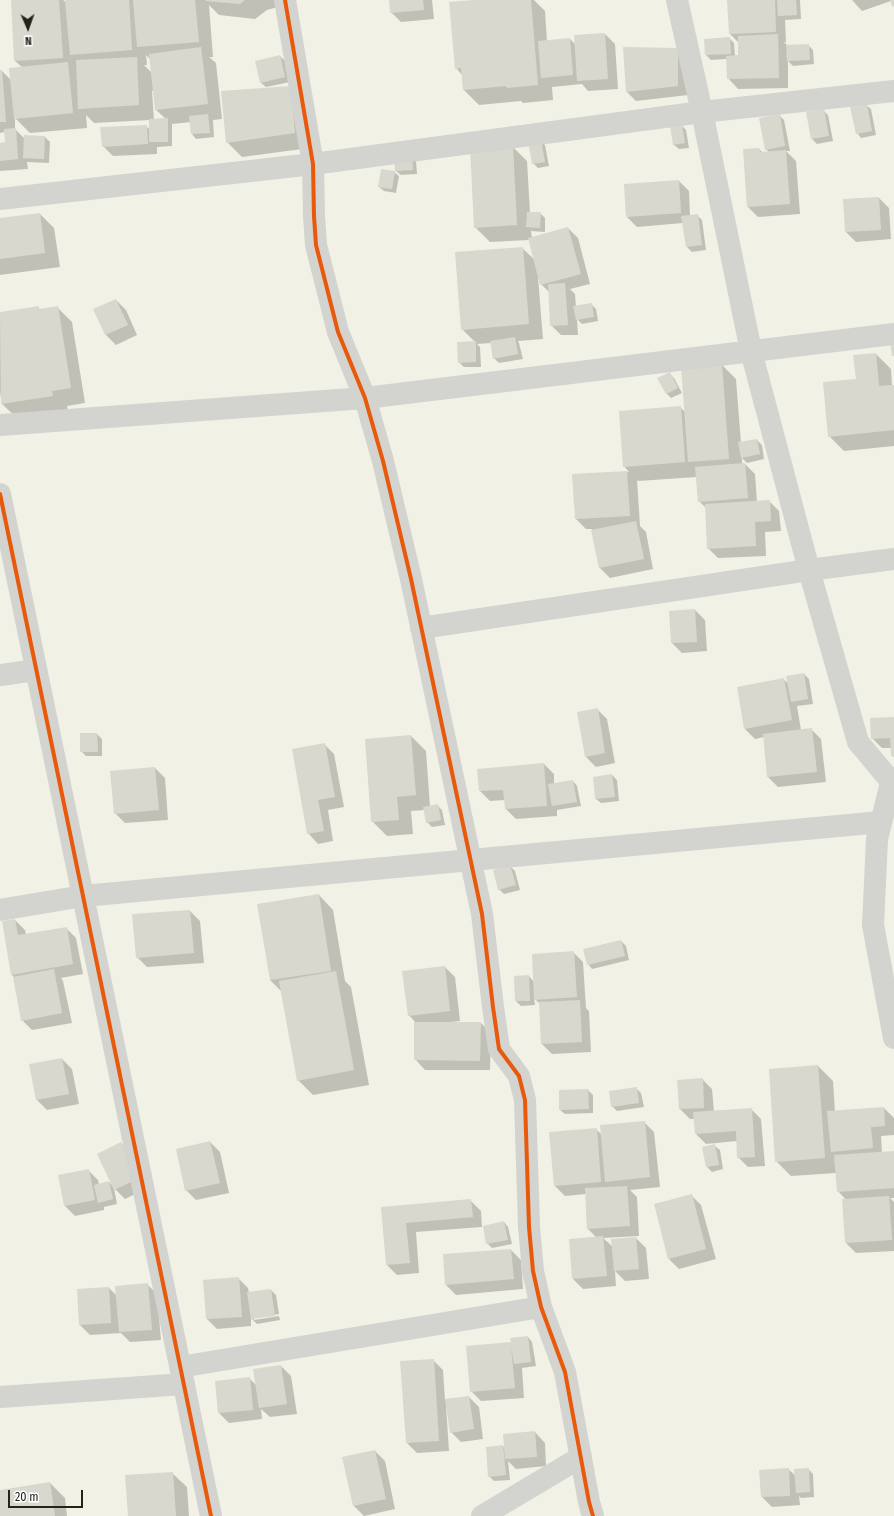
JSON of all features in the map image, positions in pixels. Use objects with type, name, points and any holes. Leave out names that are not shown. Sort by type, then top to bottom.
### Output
[{"type":"street","points":[[286,0],[313,164],[316,245],[338,332],[365,398],[383,460],[411,579],[482,914],[499,1049],[519,1076],[525,1100],[529,1227],[533,1271],[541,1307],[565,1372],[593,1516]]},
{"type":"street","points":[[677,0],[702,112],[751,351],[809,570],[858,742],[893,784],[877,839],[873,925],[894,1038]]},
{"type":"street","points":[[0,199],[313,164],[702,112],[894,91]]},
{"type":"street","points":[[0,425],[365,398],[894,334]]},
{"type":"street","points":[[0,494],[211,1516]]},
{"type":"street","points":[[421,628],[809,570],[894,559]]},
{"type":"street","points":[[0,675],[36,670]]},
{"type":"street","points":[[0,910],[83,896],[881,822]]},
{"type":"street","points":[[0,1397],[182,1376],[541,1307]]},
{"type":"street","points":[[482,1516],[581,1457]]},
{"type":"building","points":[[11,0],[59,0],[63,58],[14,61]]},
{"type":"building","points":[[65,0],[129,0],[132,50],[70,55]]},
{"type":"building","points":[[133,0],[195,0],[199,42],[137,47]]},
{"type":"building","points":[[206,0],[245,0],[240,4]]},
{"type":"building","points":[[389,0],[423,0],[424,10],[390,13]]},
{"type":"building","points":[[474,0],[531,0],[538,85],[463,90],[461,68],[455,69],[449,2]]},
{"type":"building","points":[[727,0],[775,0],[776,32],[729,34]]},
{"type":"building","points":[[777,0],[796,0],[797,15],[778,16]]},
{"type":"building","points":[[890,0],[894,0],[894,6],[892,6]]},
{"type":"building","points":[[605,33],[608,79],[577,81],[574,35]]},
{"type":"building","points":[[778,34],[779,78],[727,79],[726,56],[738,55],[738,36]]},
{"type":"building","points":[[730,37],[731,54],[705,55],[704,39]]},
{"type":"building","points":[[570,38],[573,75],[541,78],[538,41]]},
{"type":"building","points":[[809,44],[810,60],[787,61],[786,45]]},
{"type":"building","points":[[201,47],[208,104],[155,110],[149,54]]},
{"type":"building","points":[[623,47],[678,48],[678,86],[626,92]]},
{"type":"building","points":[[280,55],[285,77],[260,83],[255,61]]},
{"type":"building","points":[[137,57],[139,105],[78,109],[76,60]]},
{"type":"building","points":[[68,62],[73,113],[14,119],[9,68]]},
{"type":"building","points":[[0,70],[2,70],[6,122],[0,122]]},
{"type":"building","points":[[291,86],[295,133],[226,143],[221,91]]},
{"type":"building","points":[[867,104],[872,131],[856,134],[850,107]]},
{"type":"building","points":[[824,109],[829,136],[811,139],[806,112]]},
{"type":"building","points":[[208,114],[210,133],[191,134],[189,116]]},
{"type":"building","points":[[780,114],[785,146],[765,150],[759,118]]},
{"type":"building","points":[[168,118],[168,142],[149,142],[149,119]]},
{"type":"building","points":[[147,125],[148,144],[102,147],[100,127]]},
{"type":"building","points":[[682,125],[685,143],[673,145],[670,126]]},
{"type":"building","points":[[16,128],[18,159],[0,161],[0,143],[5,142],[4,129]]},
{"type":"building","points":[[24,135],[45,136],[44,159],[23,158]]},
{"type":"building","points":[[541,139],[545,162],[532,164],[528,141]]},
{"type":"building","points":[[513,145],[517,225],[474,228],[470,147]]},
{"type":"building","points":[[759,148],[760,152],[786,150],[790,204],[747,207],[743,149]]},
{"type":"building","points":[[412,155],[413,170],[395,171],[394,156]]},
{"type":"building","points":[[381,169],[395,171],[392,189],[378,187]]},
{"type":"building","points":[[679,180],[681,213],[626,217],[624,184]]},
{"type":"building","points":[[879,197],[881,230],[845,232],[843,199]]},
{"type":"building","points":[[527,212],[541,212],[540,228],[526,227]]},
{"type":"building","points":[[40,213],[45,253],[0,259],[0,218]]},
{"type":"building","points":[[698,214],[702,245],[686,247],[681,216]]},
{"type":"building","points":[[568,227],[581,274],[540,285],[528,238]]},
{"type":"building","points":[[523,247],[529,324],[461,330],[455,252]]},
{"type":"building","points":[[565,283],[568,325],[550,326],[548,284]]},
{"type":"building","points":[[116,299],[128,325],[105,335],[93,309]]},
{"type":"building","points":[[592,303],[594,317],[576,320],[573,306]]},
{"type":"building","points":[[39,306],[39,309],[58,306],[71,388],[52,391],[53,396],[1,404],[0,312]]},
{"type":"building","points":[[515,337],[518,354],[493,359],[490,341]]},
{"type":"building","points":[[894,340],[894,356],[892,356],[890,341]]},
{"type":"building","points":[[476,341],[476,362],[458,363],[457,342]]},
{"type":"building","points":[[876,353],[879,386],[894,385],[894,430],[828,437],[823,382],[856,379],[853,355]]},
{"type":"building","points":[[722,364],[729,459],[688,462],[681,367]]},
{"type":"building","points":[[670,372],[678,388],[666,394],[657,378]]},
{"type":"building","points":[[681,406],[685,462],[623,467],[619,411]]},
{"type":"building","points":[[757,439],[760,454],[741,458],[738,442]]},
{"type":"building","points":[[745,463],[748,498],[698,502],[695,467]]},
{"type":"building","points":[[627,471],[630,516],[575,519],[572,474]]},
{"type":"building","points":[[770,500],[771,521],[755,522],[756,546],[707,549],[705,504]]},
{"type":"building","points":[[636,521],[644,559],[599,568],[591,530]]},
{"type":"building","points":[[695,609],[697,642],[671,643],[669,611]]},
{"type":"building","points":[[804,673],[808,699],[791,702],[786,676]]},
{"type":"building","points":[[784,678],[792,720],[744,729],[737,687]]},
{"type":"building","points":[[598,708],[605,753],[585,757],[577,712]]},
{"type":"building","points":[[894,717],[894,756],[891,756],[890,738],[871,739],[870,718]]},
{"type":"building","points":[[812,728],[817,772],[767,777],[763,734]]},
{"type":"building","points":[[80,733],[97,733],[98,752],[80,752]]},
{"type":"building","points":[[411,735],[416,795],[397,797],[399,820],[371,822],[365,739]]},
{"type":"building","points":[[325,743],[335,797],[318,800],[324,831],[307,834],[292,749]]},
{"type":"building","points":[[544,763],[547,806],[505,809],[503,790],[479,791],[477,769]]},
{"type":"building","points":[[155,767],[159,810],[114,814],[110,771]]},
{"type":"building","points":[[612,774],[615,797],[595,799],[593,777]]},
{"type":"building","points":[[573,780],[577,802],[552,806],[548,784]]},
{"type":"building","points":[[438,804],[441,820],[426,823],[423,807]]},
{"type":"building","points":[[510,865],[516,885],[498,890],[493,870]]},
{"type":"building","points":[[319,894],[331,971],[270,980],[257,904]]},
{"type":"building","points":[[190,910],[194,953],[136,958],[132,914]]},
{"type":"building","points":[[15,919],[18,935],[67,927],[73,964],[11,975],[2,921]]},
{"type":"building","points":[[621,940],[625,956],[587,965],[583,949]]},
{"type":"building","points":[[574,951],[577,997],[534,1000],[532,954]]},
{"type":"building","points":[[445,966],[450,1011],[408,1016],[402,971]]},
{"type":"building","points":[[54,969],[62,1013],[21,1021],[13,977]]},
{"type":"building","points":[[336,971],[354,1070],[297,1081],[279,981]]},
{"type":"building","points":[[529,975],[530,1001],[515,1001],[514,976]]},
{"type":"building","points":[[580,1000],[582,1042],[541,1044],[539,1002]]},
{"type":"building","points":[[414,1022],[481,1022],[480,1061],[414,1060]]},
{"type":"building","points":[[62,1058],[69,1094],[36,1100],[29,1064]]},
{"type":"building","points":[[818,1065],[825,1158],[775,1162],[769,1069]]},
{"type":"building","points":[[703,1078],[704,1108],[679,1109],[677,1080]]},
{"type":"building","points":[[637,1087],[639,1103],[611,1107],[609,1091]]},
{"type":"building","points":[[588,1089],[589,1109],[559,1110],[559,1090]]},
{"type":"building","points":[[884,1107],[885,1126],[871,1127],[873,1148],[831,1152],[827,1111]]},
{"type":"building","points":[[752,1108],[755,1157],[737,1158],[736,1131],[695,1134],[693,1112]]},
{"type":"building","points":[[645,1121],[650,1177],[605,1182],[600,1125]]},
{"type":"building","points":[[597,1128],[601,1182],[554,1186],[549,1132]]},
{"type":"building","points":[[210,1141],[220,1183],[185,1191],[176,1149]]},
{"type":"building","points":[[121,1142],[139,1178],[114,1190],[97,1154]]},
{"type":"building","points":[[715,1144],[719,1165],[706,1167],[702,1147]]},
{"type":"building","points":[[894,1151],[894,1188],[837,1192],[834,1155]]},
{"type":"building","points":[[89,1169],[95,1200],[64,1206],[58,1175]]},
{"type":"building","points":[[109,1181],[113,1199],[98,1203],[94,1185]]},
{"type":"building","points":[[627,1186],[630,1226],[587,1229],[585,1188]]},
{"type":"building","points":[[692,1194],[706,1249],[668,1259],[654,1204]]},
{"type":"building","points":[[889,1196],[892,1240],[845,1243],[842,1199]]},
{"type":"building","points":[[471,1199],[473,1217],[406,1223],[410,1263],[386,1265],[381,1207]]},
{"type":"building","points":[[504,1221],[508,1240],[486,1244],[483,1226]]},
{"type":"building","points":[[603,1236],[607,1276],[572,1279],[569,1239]]},
{"type":"building","points":[[636,1237],[639,1269],[614,1271],[611,1239]]},
{"type":"building","points":[[511,1249],[514,1279],[445,1285],[443,1254]]},
{"type":"building","points":[[239,1277],[242,1317],[206,1319],[203,1280]]},
{"type":"building","points":[[148,1283],[152,1330],[119,1332],[115,1286]]},
{"type":"building","points":[[109,1287],[111,1323],[79,1325],[77,1289]]},
{"type":"building","points":[[271,1289],[275,1316],[251,1319],[247,1292]]},
{"type":"building","points":[[528,1336],[531,1362],[514,1364],[511,1347],[515,1388],[470,1392],[466,1346],[511,1342],[510,1338]]},
{"type":"building","points":[[434,1359],[439,1441],[406,1443],[400,1361]]},
{"type":"building","points":[[281,1365],[287,1404],[259,1408],[253,1369]]},
{"type":"building","points":[[250,1377],[253,1410],[218,1413],[215,1381]]},
{"type":"building","points":[[469,1396],[474,1429],[450,1433],[445,1399]]},
{"type":"building","points":[[535,1431],[537,1457],[505,1459],[503,1434]]},
{"type":"building","points":[[503,1445],[506,1475],[488,1477],[486,1447]]},
{"type":"building","points":[[375,1450],[386,1499],[353,1506],[342,1457]]},
{"type":"building","points":[[789,1468],[790,1496],[761,1497],[759,1470]]},
{"type":"building","points":[[809,1468],[810,1492],[796,1493],[794,1469]]},
{"type":"building","points":[[173,1472],[176,1516],[128,1516],[125,1475]]},
{"type":"building","points":[[50,1482],[55,1516],[0,1516],[0,1490]]},
{"type":"cycle path","points":[[285,0],[313,164],[316,245],[338,332],[365,398],[383,461],[411,579],[482,914],[499,1049],[519,1076],[525,1100],[529,1227],[533,1271],[541,1307],[565,1372],[589,1502],[593,1516]]},
{"type":"cycle path","points":[[0,494],[211,1516]]}]
